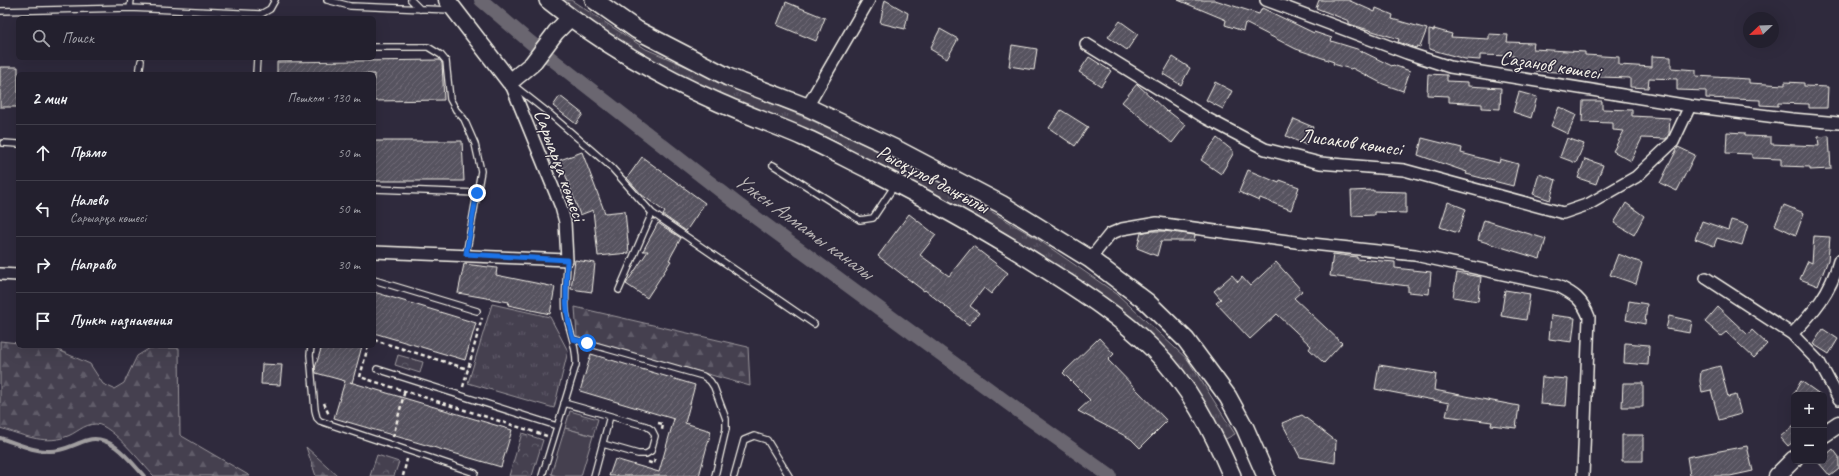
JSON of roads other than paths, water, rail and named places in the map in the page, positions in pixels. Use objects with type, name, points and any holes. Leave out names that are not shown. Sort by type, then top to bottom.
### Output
[{"type":"main road","name":"Рысқұлов даңғылы","points":[[548,0],[570,18],[633,60],[719,103],[804,137],[964,218],[1095,301],[1130,328],[1159,356],[1174,374],[1195,404],[1214,437],[1232,476]]},
{"type":"main road","name":"Рысқұлов даңғылы","points":[[594,0],[637,30],[728,77],[807,107],[900,151],[1001,204],[1090,259],[1147,302],[1186,340],[1228,397],[1245,428],[1266,476]]},
{"type":"street","points":[[807,107],[869,0]]},
{"type":"street","name":"Сазанов көшесі","points":[[1266,0],[1407,53],[1450,67],[1690,106],[1792,119],[1839,122]]},
{"type":"street","points":[[450,5],[510,82],[532,64],[556,32],[570,18]]},
{"type":"street","name":"Лисаков көшесі","points":[[1086,44],[1206,118],[1265,149],[1320,164],[1404,170],[1563,213],[1589,204],[1636,177],[1673,142],[1690,106]]},
{"type":"street","name":"Сарыарқа көшесі","points":[[510,82],[561,207],[565,222],[567,260]]},
{"type":"street","points":[[1090,259],[1110,234],[1122,229],[1157,223],[1303,243],[1415,255],[1558,286],[1573,293],[1584,305],[1589,317],[1583,476]]},
{"type":"street","points":[[376,252],[466,254],[567,260]]},
{"type":"street","points":[[1792,334],[1812,315],[1826,295],[1836,274],[1839,261]]},
{"type":"street","points":[[0,274],[16,275]]},
{"type":"street","points":[[1706,278],[1792,334],[1819,362],[1839,399]]},
{"type":"street","points":[[1827,432],[1839,424]]},
{"type":"street","points":[[1777,476],[1791,462]]},
{"type":"lane","points":[[130,8],[131,0]]},
{"type":"lane","points":[[0,11],[130,8],[261,14],[270,9],[275,0]]},
{"type":"lane","points":[[327,0],[350,6],[420,9],[450,5]]},
{"type":"lane","points":[[411,0],[420,9]]},
{"type":"lane","points":[[376,47],[428,47],[441,55],[446,61],[450,99],[456,110],[464,119],[475,144],[481,172],[466,254]]},
{"type":"lane","points":[[256,72],[257,60]]},
{"type":"lane","points":[[139,72],[141,61]]},
{"type":"lane","points":[[510,82],[612,167],[652,213],[814,324]]},
{"type":"lane","points":[[3,143],[16,144]]},
{"type":"lane","points":[[773,165],[860,220],[872,218],[896,184]]},
{"type":"lane","points":[[376,189],[477,193]]},
{"type":"lane","points":[[619,290],[652,213]]},
{"type":"lane","points":[[542,476],[576,365],[576,355],[566,304],[567,260]]},
{"type":"lane","points":[[376,281],[477,311]]},
{"type":"lane","points":[[573,339],[703,376],[710,381],[724,410],[726,419],[726,429],[715,476]]},
{"type":"lane","points":[[311,348],[314,402],[317,418],[325,424],[475,473],[474,476]]},
{"type":"lane","points":[[377,369],[557,426]]},
{"type":"lane","points":[[564,403],[650,428],[655,436],[653,447],[649,452],[643,454],[603,444]]},
{"type":"lane","points":[[594,476],[610,416]]},
{"type":"lane","points":[[734,476],[744,440],[754,436],[767,440],[789,476]]},
{"type":"waterway","name":"Үлкен Алматы каналы","points":[[481,0],[530,42],[740,206],[1020,412],[1110,476]]},
{"type":"waterway","points":[[0,438],[31,449],[44,451],[60,450],[88,440],[96,439],[104,441],[119,450],[144,476]]}]
